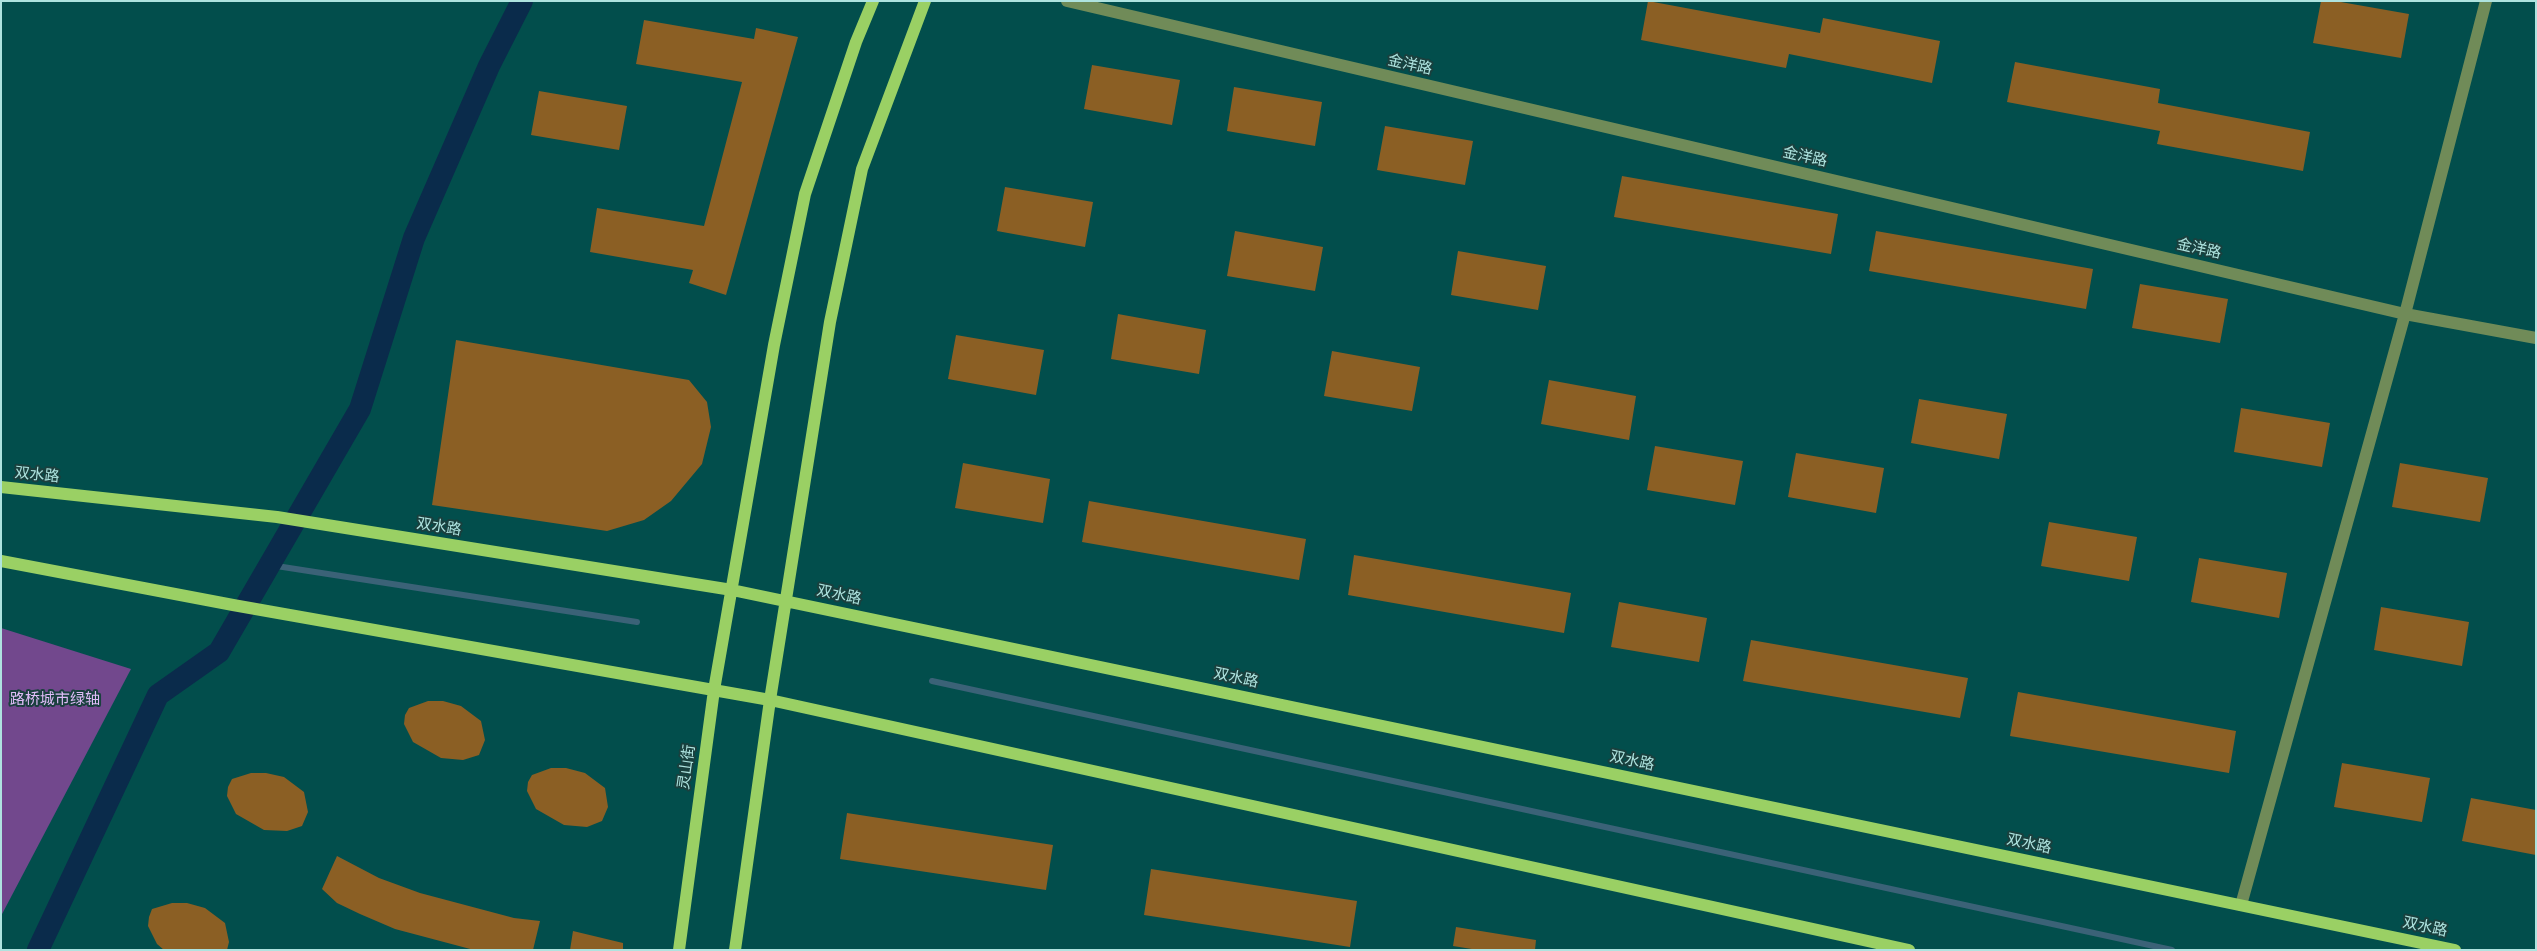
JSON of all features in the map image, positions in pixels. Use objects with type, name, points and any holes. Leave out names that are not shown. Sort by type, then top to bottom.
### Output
[{"type":"main road","name":"灵山街","points":[[679,950],[714,690],[774,345],[806,194],[856,42],[873,1]]},
{"type":"main road","points":[[735,950],[770,700],[830,322],[862,169],[925,1]]},
{"type":"main road","name":"双水路","points":[[1,487],[277,517],[732,590],[2455,950]]},
{"type":"main road","points":[[1,561],[233,605],[770,700],[1909,950]]},
{"type":"street","name":"金洋路","points":[[1067,1],[2404,314],[2536,338]]},
{"type":"street","points":[[2241,905],[2404,314],[2486,1]]},
{"type":"green space","name":"路桥城市绿轴","points":[[1,628],[131,669],[1,916]]},
{"type":"building","points":[[1648,1],[1820,33],[1823,18],[1940,41],[1932,83],[1789,54],[1786,68],[1641,40]]},
{"type":"building","points":[[2321,1],[2335,1],[2409,14],[2401,58],[2313,43]]},
{"type":"building","points":[[644,20],[754,39],[756,28],[798,37],[726,295],[689,283],[693,270],[590,252],[597,208],[704,226],[742,82],[636,64]]},
{"type":"building","points":[[2015,62],[2160,89],[2158,103],[2310,132],[2303,171],[2157,144],[2160,131],[2007,102]]},
{"type":"building","points":[[1092,65],[1180,80],[1172,125],[1084,109]]},
{"type":"building","points":[[1234,87],[1322,102],[1315,146],[1227,131]]},
{"type":"building","points":[[539,91],[627,106],[619,150],[531,135]]},
{"type":"building","points":[[1385,126],[1473,141],[1465,185],[1377,170]]},
{"type":"building","points":[[1622,176],[1838,214],[1831,254],[1614,217]]},
{"type":"building","points":[[1005,187],[1093,202],[1085,247],[997,231]]},
{"type":"building","points":[[1235,231],[1323,247],[1315,291],[1227,276]]},
{"type":"building","points":[[1876,231],[2093,269],[2086,309],[1869,271]]},
{"type":"building","points":[[1458,251],[1546,266],[1538,310],[1451,295]]},
{"type":"building","points":[[2140,284],[2228,299],[2220,343],[2132,328]]},
{"type":"building","points":[[1118,314],[1206,330],[1199,374],[1111,359]]},
{"type":"building","points":[[956,335],[1044,350],[1036,395],[948,379]]},
{"type":"building","points":[[456,340],[689,380],[707,402],[711,427],[702,464],[671,501],[644,520],[607,531],[432,505]]},
{"type":"building","points":[[1332,351],[1420,367],[1412,411],[1324,396]]},
{"type":"building","points":[[1549,380],[1636,396],[1629,440],[1541,424]]},
{"type":"building","points":[[1919,399],[2007,414],[1999,459],[1911,443]]},
{"type":"building","points":[[2241,408],[2330,423],[2322,467],[2234,452]]},
{"type":"building","points":[[1655,446],[1743,461],[1735,505],[1647,490]]},
{"type":"building","points":[[1796,453],[1884,468],[1876,513],[1788,497]]},
{"type":"building","points":[[963,463],[1050,479],[1043,523],[955,508]]},
{"type":"building","points":[[2400,463],[2488,478],[2480,522],[2392,507]]},
{"type":"building","points":[[1089,501],[1306,539],[1299,580],[1082,542]]},
{"type":"building","points":[[2049,522],[2137,537],[2129,581],[2041,566]]},
{"type":"building","points":[[1354,555],[1571,593],[1564,633],[1348,595]]},
{"type":"building","points":[[2199,558],[2287,573],[2279,618],[2191,602]]},
{"type":"building","points":[[1619,602],[1707,618],[1699,662],[1611,647]]},
{"type":"building","points":[[2381,607],[2469,622],[2462,666],[2374,650]]},
{"type":"building","points":[[1751,640],[1968,678],[1960,718],[1743,681]]},
{"type":"building","points":[[2018,692],[2236,731],[2229,773],[2010,736]]},
{"type":"building","points":[[428,701],[443,701],[461,706],[481,721],[485,740],[479,755],[463,760],[441,758],[413,742],[404,724],[405,715],[409,708]]},
{"type":"building","points":[[2342,763],[2430,778],[2422,822],[2334,807]]},
{"type":"building","points":[[551,768],[566,768],[585,773],[605,788],[608,807],[602,821],[587,827],[564,825],[536,809],[527,791],[528,782],[532,775]]},
{"type":"building","points":[[251,773],[266,773],[284,777],[304,792],[308,812],[302,826],[287,831],[264,830],[236,814],[227,796],[228,787],[232,779]]},
{"type":"building","points":[[2471,798],[2536,810],[2536,855],[2462,841]]},
{"type":"building","points":[[847,813],[1053,845],[1046,890],[840,859]]},
{"type":"building","points":[[337,856],[379,878],[420,893],[514,918],[540,921],[533,950],[474,950],[395,929],[337,903],[322,889]]},
{"type":"building","points":[[1151,869],[1357,901],[1350,947],[1144,915]]},
{"type":"building","points":[[172,903],[187,903],[205,908],[225,923],[229,942],[227,950],[164,950],[157,944],[148,926],[149,917],[152,909]]},
{"type":"building","points":[[1456,927],[1536,940],[1535,950],[1478,950],[1453,946]]},
{"type":"building","points":[[573,931],[623,943],[623,950],[570,950]]},
{"type":"waterway","points":[[38,950],[158,695],[219,652],[360,409],[414,238],[489,66],[522,1]]},
{"type":"waterway","points":[[270,565],[637,622]]},
{"type":"waterway","points":[[932,681],[2172,950]]}]
